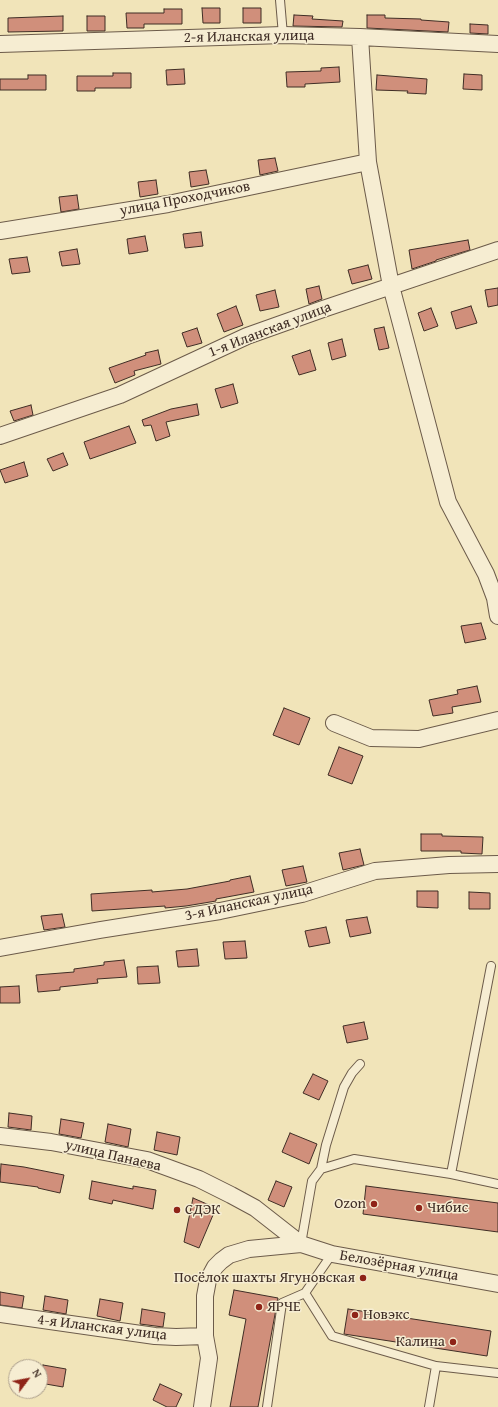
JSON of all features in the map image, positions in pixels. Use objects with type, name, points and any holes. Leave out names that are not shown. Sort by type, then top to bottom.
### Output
[{"type":"street","name":"2-я Иланская улица","points":[[0,44],[283,35],[360,37],[498,44]]},
{"type":"street","points":[[360,37],[368,162],[391,286],[448,502],[486,574],[495,598],[498,616]]},
{"type":"street","name":"улица Проходчиков","points":[[0,231],[168,204],[368,162]]},
{"type":"street","name":"1-я Иланская улица","points":[[0,436],[120,396],[247,336],[498,250]]},
{"type":"street","points":[[334,723],[371,738],[419,739],[498,720]]},
{"type":"street","name":"3-я Иланская улица","points":[[0,948],[100,930],[220,912],[302,894],[375,871],[392,868],[449,864],[498,864]]},
{"type":"street","name":"улица Панаева","points":[[0,1136],[52,1142],[147,1160],[199,1179],[255,1208],[301,1244]]},
{"type":"street","points":[[202,1407],[209,1358],[205,1336],[204,1312],[208,1280],[214,1267],[230,1255],[249,1249],[301,1244]]},
{"type":"street","name":"Белозёрная улица","points":[[301,1244],[332,1254],[498,1284]]},
{"type":"street","name":"4-я Иланская улица","points":[[0,1314],[155,1336],[205,1336]]},
{"type":"lane","points":[[280,0],[283,35]]},
{"type":"lane","points":[[451,1174],[491,966]]},
{"type":"lane","points":[[301,1244],[312,1181],[321,1169],[326,1145],[344,1087],[352,1073],[360,1064]]},
{"type":"lane","points":[[321,1169],[354,1159],[451,1174],[498,1184]]},
{"type":"lane","points":[[267,1407],[282,1303],[304,1293],[332,1254]]},
{"type":"lane","points":[[304,1293],[332,1336],[436,1366],[498,1373]]},
{"type":"lane","points":[[430,1407],[436,1366]]},
{"type":"building","points":[[202,8],[220,8],[220,23],[203,23]]},
{"type":"building","points":[[243,8],[261,8],[261,23],[243,23]]},
{"type":"building","points":[[164,9],[182,9],[182,24],[144,24],[144,28],[127,28],[126,13],[164,13]]},
{"type":"building","points":[[294,15],[313,16],[312,19],[343,21],[342,27],[293,26]]},
{"type":"building","points":[[367,15],[385,15],[385,18],[421,19],[449,22],[448,32],[367,28]]},
{"type":"building","points":[[63,16],[63,31],[8,32],[8,18]]},
{"type":"building","points":[[87,16],[105,16],[105,31],[87,31]]},
{"type":"building","points":[[470,24],[488,25],[488,34],[470,33]]},
{"type":"building","points":[[339,67],[340,82],[305,84],[305,87],[287,87],[286,72],[321,71],[321,68]]},
{"type":"building","points":[[184,69],[185,84],[167,85],[166,70]]},
{"type":"building","points":[[113,73],[131,73],[131,88],[95,88],[95,91],[77,91],[77,76],[113,76]]},
{"type":"building","points":[[464,74],[482,75],[482,90],[463,89]]},
{"type":"building","points":[[28,75],[46,75],[46,90],[0,90],[0,79],[28,79]]},
{"type":"building","points":[[377,75],[427,79],[426,94],[407,93],[408,91],[376,90]]},
{"type":"building","points":[[275,158],[278,171],[260,175],[258,160]]},
{"type":"building","points":[[206,170],[209,184],[191,187],[189,172]]},
{"type":"building","points":[[156,180],[158,194],[140,197],[138,182]]},
{"type":"building","points":[[77,195],[79,209],[61,212],[59,197]]},
{"type":"building","points":[[201,232],[203,246],[185,248],[183,234]]},
{"type":"building","points":[[145,236],[148,251],[129,254],[127,239]]},
{"type":"building","points":[[468,240],[470,250],[412,269],[409,250]]},
{"type":"building","points":[[77,249],[80,264],[62,266],[59,252]]},
{"type":"building","points":[[27,257],[30,272],[12,274],[9,259]]},
{"type":"building","points":[[368,265],[372,279],[352,284],[348,270]]},
{"type":"building","points":[[319,286],[322,299],[309,304],[306,289]]},
{"type":"building","points":[[498,288],[498,305],[488,307],[485,290]]},
{"type":"building","points":[[275,290],[279,307],[260,311],[256,295]]},
{"type":"building","points":[[236,306],[243,325],[224,332],[217,314]]},
{"type":"building","points":[[471,306],[477,323],[456,329],[451,312]]},
{"type":"building","points":[[431,308],[438,326],[424,331],[418,313]]},
{"type":"building","points":[[384,327],[389,348],[379,350],[374,329]]},
{"type":"building","points":[[197,328],[202,343],[187,347],[182,333]]},
{"type":"building","points":[[342,339],[346,356],[332,360],[328,343]]},
{"type":"building","points":[[158,350],[161,364],[134,371],[135,375],[115,383],[109,368],[146,355],[145,353]]},
{"type":"building","points":[[310,350],[316,370],[299,375],[292,356]]},
{"type":"building","points":[[233,384],[238,403],[221,408],[215,389]]},
{"type":"building","points":[[197,404],[199,415],[166,422],[170,436],[156,441],[151,425],[144,426],[142,420],[171,409]]},
{"type":"building","points":[[31,405],[33,415],[14,421],[10,411]]},
{"type":"building","points":[[129,426],[136,443],[90,459],[84,442]]},
{"type":"building","points":[[63,453],[68,465],[53,471],[47,459]]},
{"type":"building","points":[[24,462],[28,476],[5,483],[0,470]]},
{"type":"building","points":[[481,623],[486,639],[465,643],[461,626]]},
{"type":"building","points":[[477,686],[481,702],[452,707],[453,713],[433,716],[429,700],[458,694],[457,690]]},
{"type":"building","points":[[284,708],[310,718],[299,745],[273,735]]},
{"type":"building","points":[[339,747],[363,756],[352,784],[328,775]]},
{"type":"building","points":[[421,834],[483,837],[482,854],[461,853],[461,851],[421,851]]},
{"type":"building","points":[[360,849],[364,865],[343,870],[339,853]]},
{"type":"building","points":[[303,866],[307,882],[286,886],[282,870]]},
{"type":"building","points":[[250,876],[254,892],[216,899],[216,901],[165,908],[165,906],[92,911],[91,894],[187,889]]},
{"type":"building","points":[[417,891],[438,891],[438,908],[417,907]]},
{"type":"building","points":[[469,892],[490,893],[490,909],[469,909]]},
{"type":"building","points":[[62,914],[65,927],[44,930],[41,916]]},
{"type":"building","points":[[367,917],[371,933],[350,937],[346,920]]},
{"type":"building","points":[[326,927],[330,943],[309,947],[305,931]]},
{"type":"building","points":[[245,941],[247,958],[225,959],[223,942]]},
{"type":"building","points":[[197,949],[199,966],[178,967],[176,951]]},
{"type":"building","points":[[124,960],[127,977],[97,979],[98,983],[60,987],[60,990],[38,992],[36,975],[74,972],[74,969],[104,965],[104,962]]},
{"type":"building","points":[[158,966],[160,983],[138,984],[137,967]]},
{"type":"building","points":[[19,986],[20,1003],[0,1003],[0,987]]},
{"type":"building","points":[[364,1022],[368,1039],[347,1043],[343,1026]]},
{"type":"building","points":[[313,1074],[328,1081],[319,1100],[303,1093]]},
{"type":"building","points":[[9,1113],[32,1116],[31,1130],[8,1127]]},
{"type":"building","points":[[61,1119],[84,1123],[81,1138],[59,1134]]},
{"type":"building","points":[[108,1124],[131,1129],[128,1147],[105,1142]]},
{"type":"building","points":[[157,1132],[180,1137],[177,1155],[154,1150]]},
{"type":"building","points":[[290,1133],[317,1144],[309,1164],[282,1152]]},
{"type":"building","points":[[1,1164],[64,1175],[60,1193],[38,1187],[0,1182]]},
{"type":"building","points":[[92,1181],[133,1189],[133,1186],[156,1190],[153,1209],[113,1200],[112,1204],[89,1199]]},
{"type":"building","points":[[276,1181],[292,1187],[284,1207],[268,1200]]},
{"type":"building","points":[[366,1186],[498,1203],[498,1232],[363,1214]]},
{"type":"building","points":[[193,1198],[216,1208],[199,1248],[184,1242]]},
{"type":"building","points":[[234,1290],[278,1298],[258,1407],[230,1407],[246,1319],[229,1315]]},
{"type":"building","points":[[0,1292],[24,1296],[22,1308],[0,1305]]},
{"type":"building","points":[[45,1296],[68,1300],[66,1314],[43,1310]]},
{"type":"building","points":[[100,1299],[123,1303],[120,1321],[97,1316]]},
{"type":"building","points":[[142,1309],[165,1313],[163,1327],[140,1324]]},
{"type":"building","points":[[348,1309],[491,1331],[487,1356],[344,1334]]},
{"type":"building","points":[[48,1366],[66,1369],[63,1387],[48,1384]]},
{"type":"building","points":[[160,1384],[182,1394],[176,1407],[167,1407],[153,1400]]},
{"type":"place","name":"Ozon","points":[[374,1204]]},
{"type":"place","name":"Чибис","points":[[419,1208]]},
{"type":"place","name":"СДЭК","points":[[177,1210]]},
{"type":"place","name":"Посёлок шахты Ягуновская","points":[[363,1278]]},
{"type":"place","name":"ЯРЧЕ","points":[[259,1307]]},
{"type":"place","name":"Новэкс","points":[[355,1315]]},
{"type":"place","name":"Калина","points":[[453,1342]]}]
